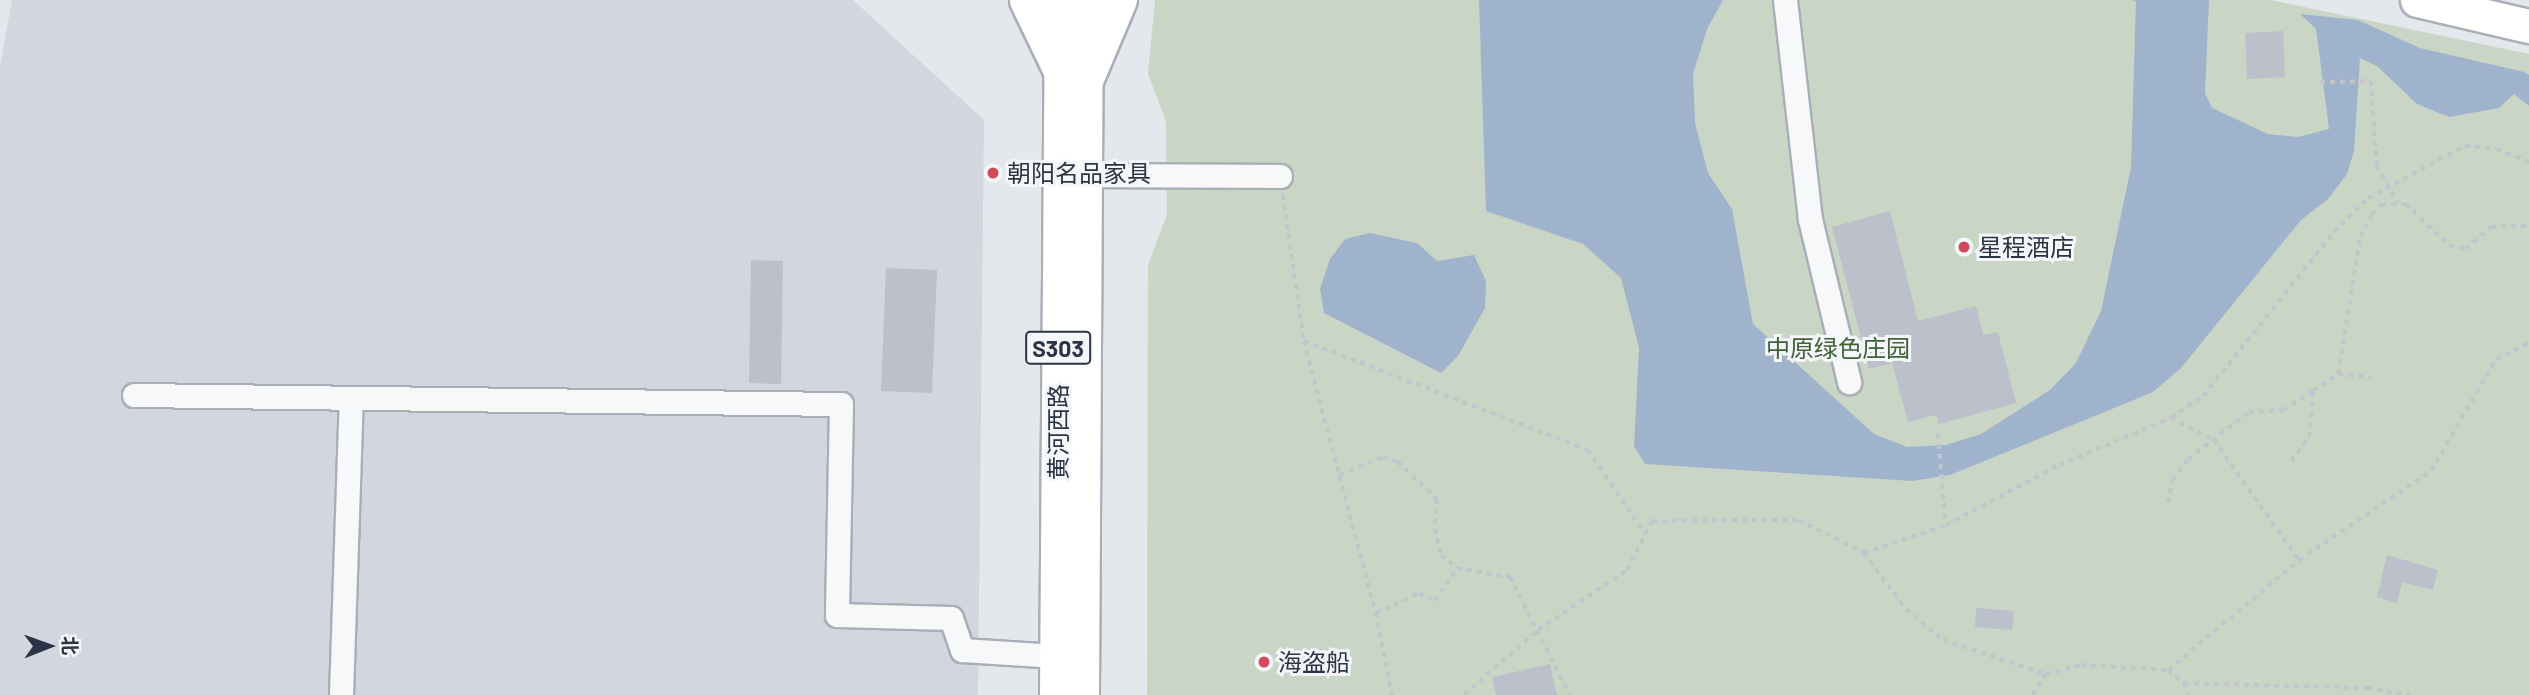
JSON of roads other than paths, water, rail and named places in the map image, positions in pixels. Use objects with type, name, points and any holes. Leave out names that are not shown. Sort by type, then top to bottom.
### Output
[{"type":"highway","points":[[1026,0],[1074,75],[1120,0]]},
{"type":"highway","points":[[2417,0],[2529,26]]},
{"type":"highway","points":[[2516,0],[2529,4]]},
{"type":"main road","name":"黄河西路","points":[[1060,0],[1074,75],[1087,175],[1084,695]]},
{"type":"main road","name":"黄河西路","points":[[1055,695],[1074,75],[1088,0]]},
{"type":"lane","points":[[1785,0],[1810,219],[1849,382]]},
{"type":"lane","points":[[1087,175],[1280,176]]},
{"type":"lane","points":[[134,395],[841,404],[837,615],[951,618],[962,650],[1055,656]]},
{"type":"lane","points":[[341,695],[351,398]]},
{"type":"water","points":[[1479,0],[1723,0],[1707,29],[1693,74],[1695,123],[1708,173],[1732,209],[1753,324],[1874,434],[1907,447],[1946,445],[1981,434],[2050,390],[2076,363],[2101,311],[2131,167],[2136,1],[2131,0],[2209,0],[2205,93],[2212,108],[2268,134],[2298,137],[2329,129],[2316,29],[2300,14],[2358,20],[2420,48],[2524,72],[2529,75],[2529,106],[2514,94],[2499,108],[2449,117],[2417,104],[2377,66],[2360,58],[2354,151],[2347,174],[2328,199],[2301,220],[2181,368],[2153,392],[1950,475],[1913,481],[1645,464],[1634,446],[1639,348],[1621,278],[1583,244],[1486,211]]},
{"type":"water","points":[[1370,233],[1417,243],[1437,261],[1474,255],[1486,281],[1485,308],[1458,356],[1441,373],[1324,313],[1320,289],[1330,259],[1345,239]]},
{"type":"place","name":"朝阳名品家具","points":[[993,173]]},
{"type":"place","name":"星程酒店","points":[[1964,247]]},
{"type":"place","name":"海盗船","points":[[1264,662]]},
{"type":"park label","name":"中原绿色庄园","points":[[1838,348]]}]
